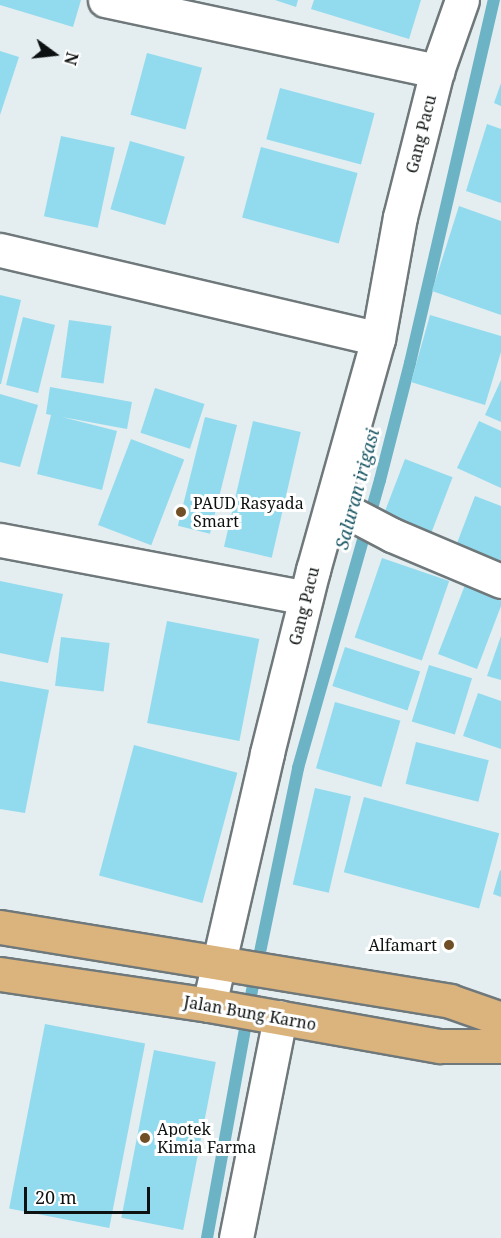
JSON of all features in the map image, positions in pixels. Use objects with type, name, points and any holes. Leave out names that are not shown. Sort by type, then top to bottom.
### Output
[{"type":"main road","points":[[0,927],[450,1001],[501,1019]]},
{"type":"main road","name":"Jalan Bung Karno","points":[[0,974],[217,1006],[440,1046],[501,1046]]},
{"type":"street","points":[[105,0],[437,71]]},
{"type":"street","name":"Gang Pacu","points":[[217,1006],[224,963],[306,598],[344,510],[400,217],[437,71],[462,0]]},
{"type":"street","points":[[0,250],[378,339]]},
{"type":"street","points":[[344,510],[392,535],[501,581]]},
{"type":"street","points":[[0,540],[306,598]]},
{"type":"street","points":[[236,1238],[272,1016]]},
{"type":"building","points":[[0,0],[81,0],[73,27],[0,5]]},
{"type":"building","points":[[275,0],[298,0],[296,7]]},
{"type":"building","points":[[314,0],[421,0],[409,39],[311,9]]},
{"type":"building","points":[[0,51],[19,57],[0,115]]},
{"type":"building","points":[[147,53],[202,68],[185,130],[130,115]]},
{"type":"building","points":[[501,83],[501,106],[494,103]]},
{"type":"building","points":[[280,88],[375,113],[361,165],[266,139]]},
{"type":"building","points":[[487,124],[501,129],[501,203],[466,191]]},
{"type":"building","points":[[61,136],[115,147],[98,228],[44,216]]},
{"type":"building","points":[[130,141],[185,157],[165,225],[110,209]]},
{"type":"building","points":[[261,147],[358,173],[339,243],[242,218]]},
{"type":"building","points":[[459,206],[501,221],[501,315],[432,291]]},
{"type":"building","points":[[0,295],[21,300],[1,384],[0,384]]},
{"type":"building","points":[[430,315],[501,336],[501,352],[485,405],[411,382]]},
{"type":"building","points":[[23,317],[55,325],[38,393],[6,385]]},
{"type":"building","points":[[69,320],[112,326],[104,383],[61,377]]},
{"type":"building","points":[[501,380],[501,422],[485,415]]},
{"type":"building","points":[[50,387],[132,402],[127,429],[62,417],[117,431],[102,490],[37,474],[51,415],[46,414]]},
{"type":"building","points":[[155,388],[204,404],[190,449],[140,433]]},
{"type":"building","points":[[0,394],[38,405],[20,467],[0,462]]},
{"type":"building","points":[[205,417],[237,425],[210,534],[178,526]]},
{"type":"building","points":[[253,421],[301,432],[272,558],[224,547]]},
{"type":"building","points":[[479,421],[501,431],[501,488],[457,468]]},
{"type":"building","points":[[131,439],[184,459],[151,545],[98,525]]},
{"type":"building","points":[[405,459],[453,477],[430,535],[383,517]]},
{"type":"building","points":[[475,496],[501,506],[501,569],[454,551]]},
{"type":"building","points":[[382,558],[449,581],[422,661],[355,637]]},
{"type":"building","points":[[0,581],[63,594],[48,663],[0,653]]},
{"type":"building","points":[[465,585],[501,599],[501,606],[477,669],[438,654]]},
{"type":"building","points":[[167,621],[259,639],[239,741],[147,723]]},
{"type":"building","points":[[501,636],[501,680],[487,676]]},
{"type":"building","points":[[61,637],[110,643],[104,692],[55,686]]},
{"type":"building","points":[[345,647],[420,671],[407,710],[332,686]]},
{"type":"building","points":[[429,665],[472,678],[455,735],[412,721]]},
{"type":"building","points":[[0,681],[49,690],[25,813],[0,809]]},
{"type":"building","points":[[478,693],[501,701],[501,749],[463,736]]},
{"type":"building","points":[[335,702],[400,721],[381,787],[316,768]]},
{"type":"building","points":[[416,742],[489,760],[478,802],[406,784]]},
{"type":"building","points":[[134,745],[237,773],[202,903],[99,875]]},
{"type":"building","points":[[315,788],[351,796],[329,893],[293,884]]},
{"type":"building","points":[[364,797],[499,833],[479,909],[344,872]]},
{"type":"building","points":[[501,871],[501,897],[493,894]]},
{"type":"building","points":[[45,1024],[145,1043],[109,1228],[9,1209]]},
{"type":"building","points":[[154,1050],[216,1062],[183,1230],[121,1218]]},
{"type":"waterway","name":"Saluran irigasi","points":[[207,1238],[253,986],[298,768],[380,480],[410,363],[494,0]]},
{"type":"place","name":"PAUD Rasyada Smart","points":[[181,512]]},
{"type":"place","name":"Alfamart","points":[[449,945]]},
{"type":"place","name":"Apotek Kimia Farma","points":[[145,1138]]}]
